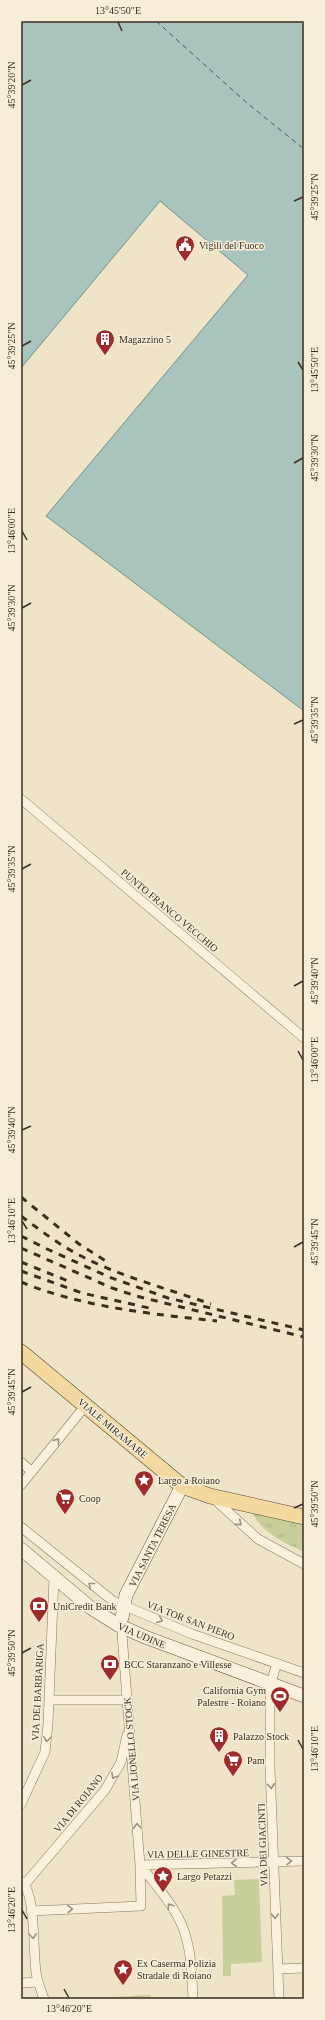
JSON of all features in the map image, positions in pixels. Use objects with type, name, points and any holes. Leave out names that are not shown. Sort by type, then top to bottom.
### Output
[{"type":"main road","name":"VIALE MIRAMARE","points":[[21,1352],[182,1486],[210,1496],[304,1517]]},
{"type":"main road","name":"VIA SANTA TERESA","points":[[123,1612],[126,1595],[182,1486]]},
{"type":"main road","name":"VIA UDINE","points":[[21,1549],[91,1608],[118,1625],[276,1689],[304,1696]]},
{"type":"street","name":"PUNTO FRANCO VECCHIO","points":[[21,799],[304,1038]]},
{"type":"street","points":[[21,1485],[86,1405]]},
{"type":"street","points":[[21,1462],[32,1472]]},
{"type":"street","name":"VIALE MIRAMARE","points":[[210,1496],[237,1522],[258,1539],[304,1564]]},
{"type":"street","name":"VIA TOR SAN PIERO","points":[[21,1527],[123,1612],[304,1673]]},
{"type":"street","name":"VIA DEI BARBARIGA","points":[[21,1804],[45,1752],[49,1700],[54,1577]]},
{"type":"street","name":"VIA LIONELLO STOCK","points":[[31,1911],[141,1906],[140,1865],[122,1634]]},
{"type":"street","points":[[273,1676],[277,1664]]},
{"type":"street","name":"VIA DEI GIACINTI","points":[[276,1689],[270,1767],[279,1999]]},
{"type":"street","points":[[49,1700],[127,1700]]},
{"type":"street","name":"VIA DI ROIANO","points":[[23,1882],[105,1790],[120,1762],[129,1725]]},
{"type":"street","name":"VIA DELLE GINESTRE","points":[[140,1865],[304,1861]]},
{"type":"street","points":[[140,1865],[176,1914],[188,1940],[193,1999]]},
{"type":"street","points":[[23,1882],[30,1896],[38,1982],[44,1999]]},
{"type":"street","points":[[278,1969],[304,1968]]},
{"type":"street","points":[[21,1983],[38,1982]]},
{"type":"green space","points":[[253,1513],[304,1525],[304,1552],[268,1532]]},
{"type":"green space","points":[[259,1879],[262,1962],[231,1964],[231,1976],[223,1976],[222,1896],[235,1895],[234,1880]]},
{"type":"green space","points":[[151,1995],[151,1999],[73,1999]]},
{"type":"water","points":[[21,21],[304,21],[304,711],[46,516],[248,275],[160,201],[21,368]]},
{"type":"ferry route","points":[[156,21],[247,103],[304,149]]},
{"type":"railway","points":[[21,1197],[79,1244],[109,1263]]},
{"type":"railway","points":[[21,1216],[49,1237],[94,1263],[127,1276],[211,1304]]},
{"type":"railway","points":[[21,1236],[109,1277],[168,1298],[304,1330]]},
{"type":"railway","points":[[21,1248],[112,1288],[136,1296],[304,1337]]},
{"type":"railway","points":[[21,1262],[73,1283]]},
{"type":"railway","points":[[21,1271],[82,1293],[149,1308]]},
{"type":"railway","points":[[21,1282],[68,1298],[117,1308],[217,1321]]},
{"type":"place","name":"Vigili del Fuoco","points":[[185,262]]},
{"type":"place","name":"Magazzino 5","points":[[105,356]]},
{"type":"place","name":"Largo a Roiano","points":[[144,1497]]},
{"type":"place","name":"Coop","points":[[65,1515]]},
{"type":"place","name":"UniCredit Bank","points":[[39,1623]]},
{"type":"place","name":"BCC Staranzano e Villesse","points":[[110,1681]]},
{"type":"place","name":"California Gym Palestre - Roiano","points":[[280,1713]]},
{"type":"place","name":"Palazzo Stock","points":[[219,1753]]},
{"type":"place","name":"Pam","points":[[233,1777]]},
{"type":"place","name":"Largo Petazzi","points":[[163,1893]]},
{"type":"place","name":"Ex Caserma Polizia Stradale di Roiano","points":[[123,1986]]}]
